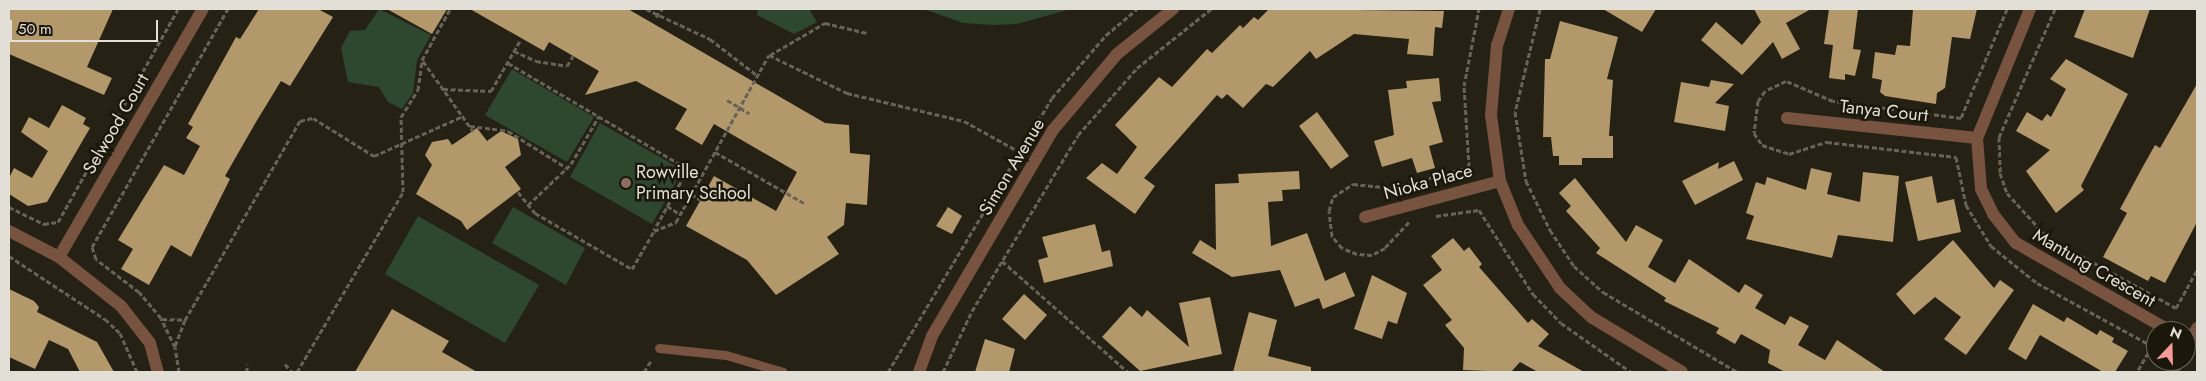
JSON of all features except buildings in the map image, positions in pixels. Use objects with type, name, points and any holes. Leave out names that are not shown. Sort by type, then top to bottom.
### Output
[{"type":"street","name":"Selwood Court","points":[[59,258],[203,9]]},
{"type":"street","name":"Simon Avenue","points":[[919,372],[932,336],[1053,130],[1117,54],[1174,9]]},
{"type":"street","points":[[1509,9],[1497,45],[1492,80],[1494,149],[1500,181],[1518,225],[1560,288],[1590,317],[1682,372]]},
{"type":"street","name":"Mantung Crescent","points":[[2030,9],[1977,138],[1981,189],[1993,214],[2016,244],[2152,321]]},
{"type":"street","name":"Tanya Court","points":[[1787,118],[1977,138]]},
{"type":"street","name":"Nioka Place","points":[[1365,216],[1500,181]]},
{"type":"street","points":[[9,231],[59,258],[138,323],[158,372]]},
{"type":"lane","points":[[659,348],[726,355],[783,372]]},
{"type":"path","points":[[9,207],[44,224],[58,222],[178,9]]},
{"type":"path","points":[[179,372],[175,347],[161,318],[139,292],[96,258],[92,247],[228,9]]},
{"type":"path","points":[[297,372],[402,192],[403,145],[400,117],[418,90],[422,60],[450,9]]},
{"type":"path","points":[[646,9],[656,17],[710,39],[758,76]]},
{"type":"path","points":[[656,17],[662,9]]},
{"type":"path","points":[[888,372],[1018,151],[1063,83],[1106,35],[1137,9]]},
{"type":"path","points":[[943,372],[1002,261],[1096,111],[1137,68],[1210,9]]},
{"type":"path","points":[[1469,167],[1464,86],[1479,9]]},
{"type":"path","points":[[1540,9],[1515,112],[1526,180],[1550,230],[1574,266],[1603,292],[1738,372]]},
{"type":"path","points":[[1961,118],[2007,9]]},
{"type":"path","points":[[2055,9],[1999,137],[2000,173],[2007,193],[2047,237],[2176,308],[2197,270]]},
{"type":"path","points":[[654,230],[674,224],[769,55],[825,23],[866,34]]},
{"type":"path","points":[[443,89],[490,91],[521,39]]},
{"type":"path","points":[[514,51],[536,61],[567,66],[573,56]]},
{"type":"path","points":[[769,55],[847,93],[957,118],[1018,151]]},
{"type":"path","points":[[422,60],[473,131]]},
{"type":"path","points":[[508,63],[688,169],[632,269],[528,205],[518,192]]},
{"type":"path","points":[[727,100],[749,113]]},
{"type":"path","points":[[175,347],[185,320],[300,121],[317,120],[374,156],[403,145],[464,116]]},
{"type":"path","points":[[528,205],[555,175],[568,168],[599,116]]},
{"type":"path","points":[[470,126],[508,131],[568,168]]},
{"type":"path","points":[[715,152],[804,202]]},
{"type":"path","points":[[691,194],[701,200]]},
{"type":"path","points":[[668,206],[680,214]]},
{"type":"path","points":[[9,256],[105,319],[120,333],[137,372]]},
{"type":"path","points":[[1002,261],[1128,372]]},
{"type":"path","points":[[161,318],[185,320]]},
{"type":"path","points":[[2137,372],[2146,356]]},
{"type":"path","points":[[246,372],[247,364]]},
{"type":"path","points":[[285,364],[292,372]]},
{"type":"green space","points":[[379,9],[431,35],[417,60],[413,93],[402,109],[388,102],[379,87],[348,82],[341,48],[350,31],[365,30]]},
{"type":"green space","points":[[758,9],[809,9],[817,22],[794,34],[757,15]]},
{"type":"green space","points":[[924,9],[1071,9],[1017,24],[993,25],[963,23]]},
{"type":"green space","points":[[512,69],[594,117],[567,162],[485,115]]},
{"type":"green space","points":[[600,123],[683,170],[652,224],[570,177]]},
{"type":"green space","points":[[513,207],[585,248],[566,285],[492,243]]},
{"type":"green space","points":[[418,216],[539,285],[505,343],[385,274]]},
{"type":"place","name":"Rowville Primary School","points":[[626,183]]}]
